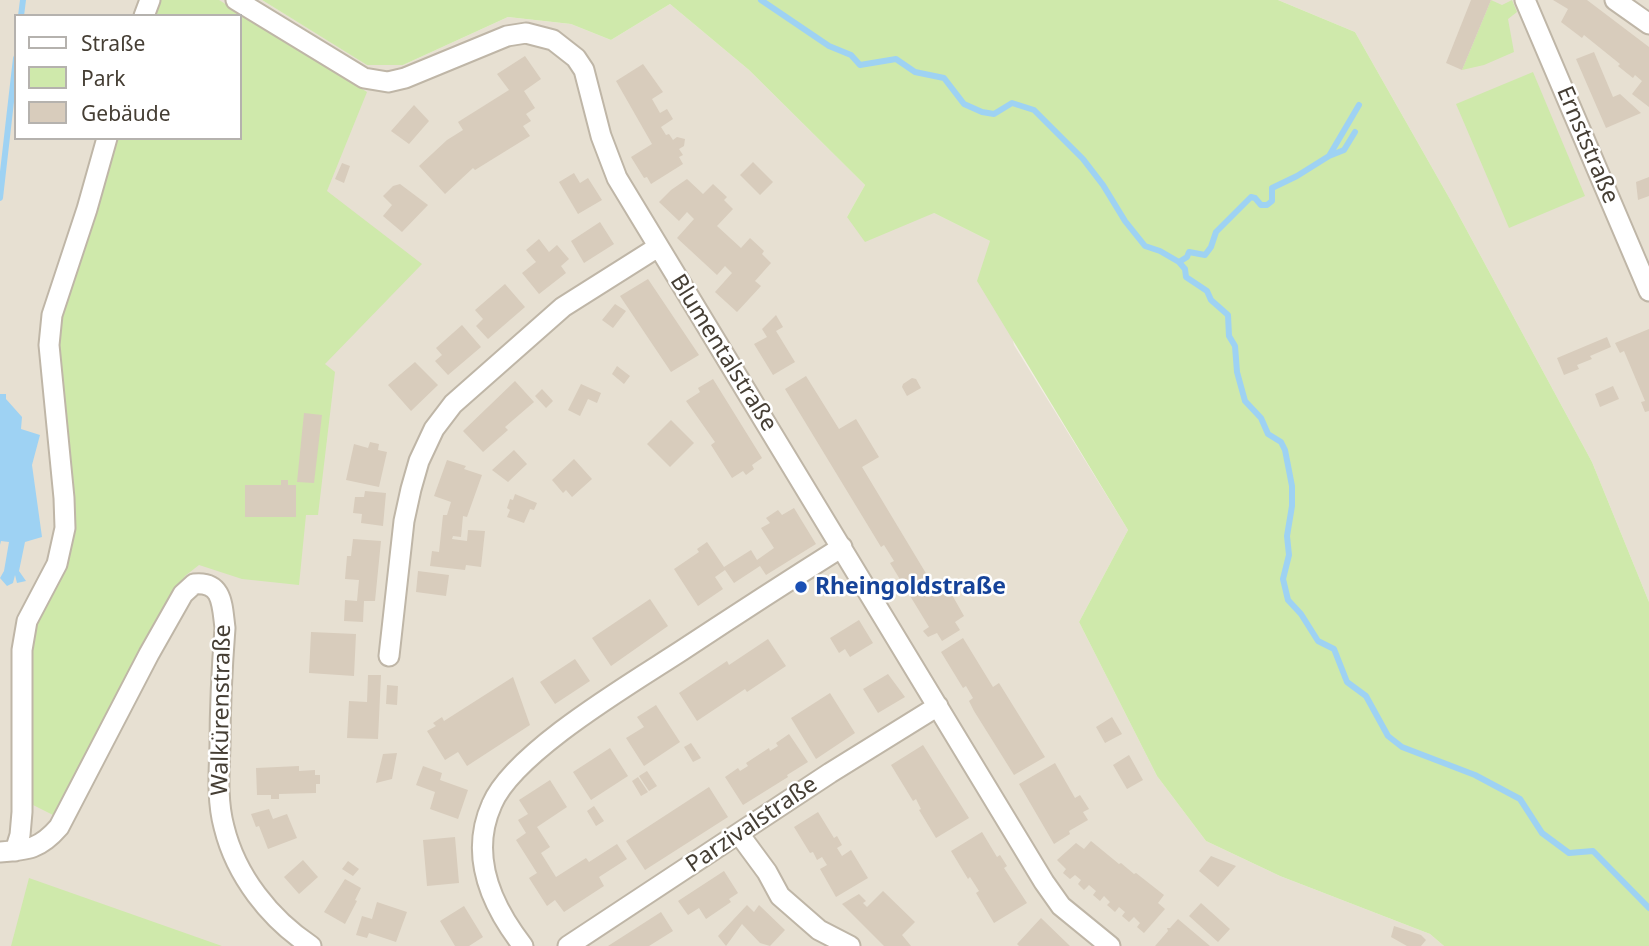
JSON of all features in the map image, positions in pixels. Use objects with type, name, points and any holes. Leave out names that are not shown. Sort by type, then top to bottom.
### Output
[{"type":"street","name":"Blumentalstraße","points":[[236,0],[364,78],[388,82],[405,78],[507,36],[526,33],[554,40],[576,58],[584,70],[601,136],[617,178],[658,247],[1061,906],[1110,946]]},
{"type":"street","name":"Ernststraße","points":[[1525,0],[1649,290]]},
{"type":"street","points":[[1615,0],[1649,24]]},
{"type":"street","points":[[7,851],[20,835],[22,812],[22,650],[27,621],[57,564],[65,528],[49,345],[52,314],[106,140]]},
{"type":"street","points":[[389,656],[404,521],[419,461],[434,429],[453,404],[563,307],[658,247]]},
{"type":"street","points":[[523,946],[497,909],[486,883],[483,863],[482,840],[485,822],[492,802],[502,786],[529,758],[604,701],[842,547]]},
{"type":"street","name":"Walkürenstraße","points":[[7,851],[29,850],[48,840],[59,827],[183,594],[194,584],[205,583],[217,591],[223,603],[225,628],[218,791],[223,826],[234,857],[265,906],[284,926],[311,946]]},
{"type":"street","name":"Parzivalstraße","points":[[568,946],[830,773],[938,706]]},
{"type":"street","points":[[739,834],[767,872],[780,896],[819,930],[850,946]]},
{"type":"shaded area","points":[[0,0],[262,0],[368,65],[403,65],[508,17],[571,24],[611,40],[670,4],[749,70],[865,185],[847,217],[934,213],[990,241],[1014,345],[1128,530],[1079,622],[1157,776],[1206,841],[1280,876],[1430,934],[1444,946],[0,946]]},
{"type":"shaded area","points":[[1278,0],[1649,0],[1649,602],[1592,462],[1451,201],[1355,32]]},
{"type":"green space","points":[[159,0],[219,0],[242,14],[151,14]]},
{"type":"green space","points":[[262,0],[1278,0],[1355,32],[1451,201],[1592,462],[1649,602],[1649,946],[1444,946],[1430,934],[1280,876],[1206,841],[1157,776],[1079,622],[1128,530],[977,281],[990,241],[934,213],[865,242],[847,217],[865,185],[749,70],[670,4],[611,40],[571,24],[508,17],[403,65],[367,65]]},
{"type":"green space","points":[[1491,0],[1502,5],[1512,0],[1517,12],[1508,19],[1514,52],[1484,65],[1462,70]]},
{"type":"green space","points":[[242,14],[367,92],[327,191],[422,264],[325,364],[335,372],[318,515],[306,515],[299,585],[242,579],[199,565],[185,576],[139,654],[55,816],[29,803],[29,643],[39,606],[67,559],[58,354],[62,320],[112,140],[242,140]]},
{"type":"green space","points":[[1533,72],[1585,196],[1509,228],[1456,104]]},
{"type":"green space","points":[[29,878],[222,946],[11,946]]},
{"type":"water","points":[[0,394],[6,394],[6,399],[22,417],[21,429],[40,435],[32,465],[42,537],[25,542],[19,571],[26,581],[17,583],[15,575],[13,583],[7,586],[0,578],[4,571],[9,542],[1,541],[0,545]]},
{"type":"building","points":[[1471,0],[1491,0],[1462,70],[1446,63]]},
{"type":"building","points":[[1553,0],[1587,0],[1649,47],[1649,107],[1632,94],[1642,81],[1635,75],[1633,78],[1584,35],[1582,38],[1561,22],[1568,9]]},
{"type":"building","points":[[1594,52],[1613,97],[1620,94],[1641,113],[1606,128],[1576,59]]},
{"type":"building","points":[[525,56],[541,79],[524,91],[535,108],[526,114],[531,121],[523,126],[530,136],[475,170],[473,168],[445,194],[419,166],[447,140],[463,130],[458,122],[509,90],[497,74]]},
{"type":"building","points":[[643,64],[663,92],[652,99],[660,113],[667,109],[673,119],[661,127],[673,140],[677,137],[685,139],[684,146],[679,149],[683,155],[679,157],[683,164],[651,184],[631,157],[652,144],[616,81]]},
{"type":"building","points":[[414,105],[429,121],[409,144],[391,131]]},
{"type":"building","points":[[753,162],[773,182],[760,195],[740,175]]},
{"type":"building","points":[[342,163],[350,166],[344,183],[335,179]]},
{"type":"building","points":[[574,173],[580,183],[588,178],[602,200],[578,214],[559,182]]},
{"type":"building","points":[[1649,177],[1649,196],[1638,200],[1636,182]]},
{"type":"building","points":[[687,179],[703,194],[713,184],[727,197],[724,200],[733,209],[717,226],[741,248],[750,238],[764,251],[762,254],[771,263],[755,281],[761,286],[737,312],[715,292],[732,273],[725,266],[717,275],[677,238],[694,219],[687,212],[679,221],[659,202]]},
{"type":"building","points":[[400,184],[428,205],[402,232],[383,216],[392,205],[383,196],[393,186]]},
{"type":"building","points":[[600,222],[614,244],[584,263],[571,241]]},
{"type":"building","points":[[539,239],[549,252],[557,245],[569,259],[561,266],[566,273],[539,294],[522,273],[536,262],[526,250]]},
{"type":"building","points":[[648,279],[699,355],[671,372],[620,296]]},
{"type":"building","points":[[505,284],[525,307],[488,339],[476,326],[483,319],[475,310]]},
{"type":"building","points":[[615,304],[626,311],[613,328],[602,320]]},
{"type":"building","points":[[776,315],[783,327],[776,331],[795,362],[773,375],[754,344],[767,337],[762,329]]},
{"type":"building","points":[[462,325],[481,347],[448,375],[435,361],[442,355],[436,348]]},
{"type":"building","points":[[1649,329],[1649,411],[1645,412],[1641,402],[1645,401],[1624,351],[1620,353],[1615,343]]},
{"type":"building","points":[[1607,337],[1611,347],[1590,356],[1592,359],[1577,365],[1579,369],[1564,375],[1557,358]]},
{"type":"building","points":[[415,362],[438,385],[411,411],[388,385]]},
{"type":"building","points":[[617,366],[630,376],[624,384],[612,374]]},
{"type":"building","points":[[806,376],[839,429],[856,419],[879,457],[862,467],[933,585],[943,579],[964,616],[955,622],[960,630],[942,641],[937,633],[928,637],[923,631],[929,627],[890,563],[894,561],[884,545],[881,547],[785,389]]},
{"type":"building","points":[[912,378],[916,379],[921,388],[907,396],[902,387]]},
{"type":"building","points":[[713,379],[762,458],[752,465],[754,469],[746,475],[743,471],[732,478],[711,445],[715,442],[686,401],[700,392],[698,388]]},
{"type":"building","points":[[515,381],[534,402],[505,427],[508,430],[483,452],[463,431]]},
{"type":"building","points":[[581,384],[601,393],[597,403],[588,399],[580,416],[568,410]]},
{"type":"building","points":[[1613,386],[1619,399],[1600,407],[1595,394]]},
{"type":"building","points":[[542,389],[553,401],[546,408],[535,396]]},
{"type":"building","points":[[304,413],[322,415],[314,483],[297,482]]},
{"type":"building","points":[[671,420],[694,443],[670,467],[647,444]]},
{"type":"building","points":[[370,442],[379,444],[378,450],[387,452],[379,487],[346,480],[354,444],[368,448]]},
{"type":"building","points":[[514,450],[527,464],[508,482],[492,470]]},
{"type":"building","points":[[574,459],[592,479],[572,497],[566,490],[563,493],[552,480]]},
{"type":"building","points":[[447,460],[482,475],[467,517],[463,516],[461,537],[453,536],[452,539],[467,541],[468,530],[485,531],[481,567],[466,565],[465,570],[430,566],[432,551],[439,552],[443,515],[447,515],[451,502],[434,496]]},
{"type":"building","points":[[281,480],[288,480],[288,485],[296,485],[296,517],[245,517],[245,485],[281,485]]},
{"type":"building","points":[[365,491],[386,493],[383,526],[361,523],[362,514],[353,513],[355,497],[364,497]]},
{"type":"building","points":[[515,494],[537,503],[534,510],[530,509],[524,523],[507,517],[510,499],[513,500]]},
{"type":"building","points":[[794,508],[816,544],[766,575],[760,566],[734,583],[725,570],[715,577],[723,589],[698,606],[674,569],[699,552],[697,549],[707,542],[724,567],[751,550],[757,560],[774,548],[761,528],[770,523],[766,518],[778,510],[782,515]]},
{"type":"building","points":[[353,539],[381,541],[375,601],[364,601],[363,622],[344,621],[345,600],[357,601],[359,580],[345,579],[347,556],[351,556]]},
{"type":"building","points":[[418,571],[449,575],[446,596],[416,592]]},
{"type":"building","points":[[650,599],[668,626],[611,666],[592,638]]},
{"type":"building","points":[[859,620],[873,643],[850,657],[845,649],[839,653],[830,638]]},
{"type":"building","points":[[311,632],[356,634],[354,676],[309,673]]},
{"type":"building","points":[[963,638],[993,687],[999,683],[1045,757],[1014,775],[974,711],[969,701],[973,698],[966,686],[963,688],[941,652]]},
{"type":"building","points":[[768,639],[786,666],[697,721],[679,693],[727,661],[729,665]]},
{"type":"building","points":[[575,659],[590,681],[555,704],[540,682]]},
{"type":"building","points":[[888,674],[905,697],[878,713],[863,689]]},
{"type":"building","points":[[368,675],[381,675],[378,739],[347,738],[349,701],[367,702]]},
{"type":"building","points":[[513,677],[530,725],[467,766],[458,752],[445,760],[427,731],[436,726],[433,723],[442,717],[444,721]]},
{"type":"building","points":[[387,685],[398,686],[397,705],[386,704]]},
{"type":"building","points":[[830,693],[855,733],[816,759],[791,718]]},
{"type":"building","points":[[656,705],[680,742],[644,766],[626,738],[644,727],[637,717]]},
{"type":"building","points":[[1112,717],[1122,734],[1105,743],[1096,727]]},
{"type":"building","points":[[789,734],[808,762],[743,805],[725,777],[738,768],[740,771],[748,766],[746,763],[769,748],[770,751],[778,746],[776,743]]},
{"type":"building","points":[[691,743],[701,758],[693,762],[684,747]]},
{"type":"building","points":[[923,745],[969,818],[936,838],[919,810],[921,809],[916,799],[913,801],[891,765]]},
{"type":"building","points":[[610,748],[628,776],[591,800],[573,772]]},
{"type":"building","points":[[397,753],[392,779],[376,783],[383,754]]},
{"type":"building","points":[[1129,755],[1143,780],[1127,789],[1113,765]]},
{"type":"building","points":[[1055,763],[1075,798],[1080,795],[1089,809],[1083,812],[1088,820],[1054,844],[1019,784]]},
{"type":"building","points":[[299,766],[299,771],[315,770],[315,775],[320,775],[316,793],[279,794],[279,799],[271,799],[271,795],[257,795],[256,768]]},
{"type":"building","points":[[423,766],[442,773],[440,780],[468,790],[458,819],[430,809],[435,792],[416,785]]},
{"type":"building","points":[[647,771],[657,786],[649,791],[639,776]]},
{"type":"building","points":[[638,777],[648,792],[641,796],[632,781]]},
{"type":"building","points":[[550,780],[567,807],[537,827],[550,847],[541,853],[556,877],[586,858],[589,862],[617,844],[627,859],[599,877],[604,886],[564,912],[555,900],[547,906],[529,878],[537,873],[516,840],[526,833],[518,820],[528,814],[519,800]]},
{"type":"building","points":[[709,787],[728,817],[645,870],[626,841]]},
{"type":"building","points":[[594,806],[604,821],[596,826],[587,811]]},
{"type":"building","points":[[269,809],[273,819],[287,814],[297,838],[268,849],[251,814]]},
{"type":"building","points":[[818,812],[834,838],[837,836],[842,845],[837,848],[842,856],[851,850],[868,878],[836,897],[820,869],[827,865],[822,857],[817,860],[813,852],[810,853],[794,827]]},
{"type":"building","points":[[982,832],[997,857],[1000,855],[1007,866],[1004,868],[1027,903],[994,923],[976,893],[979,891],[970,877],[968,879],[951,851]]},
{"type":"building","points":[[455,837],[459,883],[427,886],[423,840]]},
{"type":"building","points":[[1091,841],[1164,895],[1158,903],[1165,909],[1144,933],[1137,927],[1140,923],[1134,917],[1129,922],[1122,916],[1125,912],[1119,907],[1115,912],[1107,905],[1110,902],[1104,896],[1100,901],[1093,895],[1096,891],[1089,885],[1084,890],[1078,884],[1081,880],[1075,875],[1070,879],[1063,873],[1066,869],[1057,860],[1076,843],[1084,849]]},
{"type":"building","points":[[1211,856],[1236,866],[1218,887],[1199,871]]},
{"type":"building","points":[[303,860],[318,877],[299,894],[284,877]]},
{"type":"building","points":[[348,861],[359,869],[353,876],[342,869]]},
{"type":"building","points":[[724,871],[738,893],[729,899],[731,902],[706,919],[699,908],[688,915],[678,901]]},
{"type":"building","points":[[345,879],[361,888],[345,924],[324,912]]},
{"type":"building","points":[[883,891],[915,922],[902,935],[911,946],[884,946],[842,904],[859,894],[866,901],[863,903],[867,907]]},
{"type":"building","points":[[377,902],[407,912],[396,942],[369,933],[367,938],[356,935],[362,916],[372,919]]},
{"type":"building","points":[[1201,903],[1230,929],[1218,942],[1189,916]]},
{"type":"building","points":[[747,905],[754,912],[759,905],[785,930],[770,946],[760,943],[742,924],[726,946],[718,936]]},
{"type":"building","points":[[464,906],[483,937],[469,946],[455,946],[440,921]]},
{"type":"building","points":[[661,912],[673,931],[649,946],[608,946]]},
{"type":"building","points":[[1041,918],[1070,946],[1019,946],[1017,944]]},
{"type":"building","points":[[1178,919],[1210,946],[1155,946],[1168,931],[1167,928]]},
{"type":"building","points":[[1394,926],[1421,935],[1426,940],[1421,946],[1407,946],[1391,937]]},
{"type":"waterway","points":[[21,14],[23,0]]},
{"type":"waterway","points":[[761,0],[829,46],[851,55],[860,65],[896,59],[915,72],[944,78],[964,104],[982,112],[994,114],[1012,103],[1034,110],[1083,159],[1145,246],[1179,262],[1185,269],[1186,277],[1207,291],[1211,300],[1228,315],[1229,336],[1235,346],[1237,372],[1245,401],[1261,418],[1268,434],[1281,442],[1285,450],[1292,486],[1287,536],[1289,555],[1283,579],[1288,600],[1301,614],[1318,641],[1334,649],[1347,682],[1366,696],[1388,736],[1402,747],[1475,775],[1520,799],[1542,833],[1569,853],[1593,851],[1649,908]]},
{"type":"waterway","points":[[0,198],[14,76]]},
{"type":"waterway","points":[[1179,262],[1187,257],[1189,252],[1205,255],[1216,232],[1251,197],[1261,205],[1267,205],[1272,201],[1272,188],[1329,156],[1359,105]]},
{"type":"waterway","points":[[1329,156],[1344,150],[1355,132]]},
{"type":"place","name":"Rheingoldstraße","points":[[801,587]]}]
